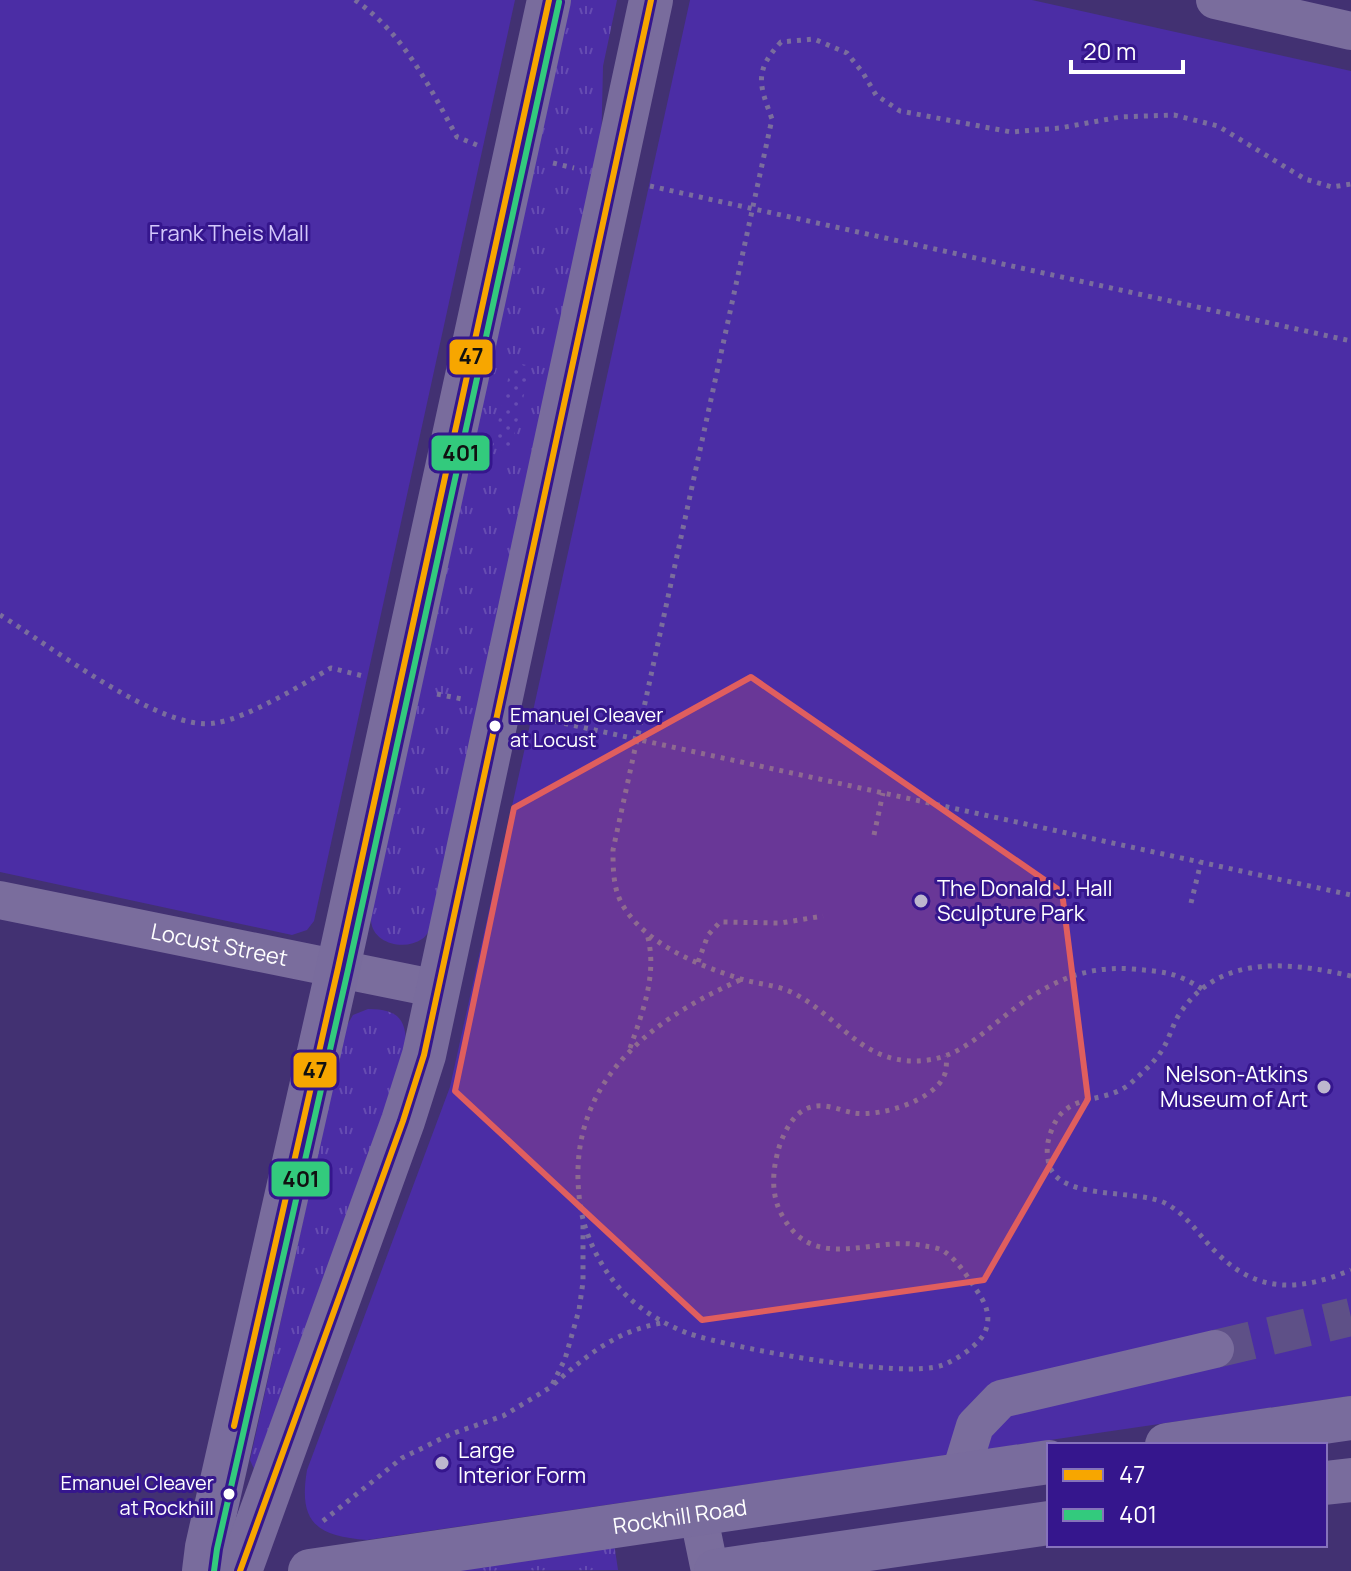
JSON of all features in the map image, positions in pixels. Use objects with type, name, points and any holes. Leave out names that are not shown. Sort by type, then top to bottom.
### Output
[{"type":"main road","points":[[204,1571],[549,0]]},
{"type":"main road","points":[[240,1571],[414,1088],[651,0]]},
{"type":"main road","points":[[1181,1443],[1351,1418]]},
{"type":"main road","name":"Rockhill Road","points":[[310,1571],[1047,1462]]},
{"type":"main road","points":[[1327,1483],[1351,1480]]},
{"type":"main road","points":[[713,1571],[1047,1523]]},
{"type":"street","points":[[1215,0],[1351,31]]},
{"type":"street","name":"Locust Street","points":[[0,900],[438,989]]},
{"type":"street","points":[[960,1475],[975,1426],[1001,1399],[1215,1349]]},
{"type":"street","points":[[698,1513],[713,1571]]},
{"type":"path","points":[[355,0],[379,17],[419,67],[457,137],[471,143]]},
{"type":"path","points":[[1202,989],[1179,974],[1106,967],[1088,971],[1056,982],[1029,997],[974,1042],[947,1056],[919,1061],[892,1059],[867,1049],[793,993],[777,986],[741,980],[698,962],[646,932],[621,903],[614,879],[613,850],[772,119],[760,76],[766,58],[781,42],[814,39],[847,53],[876,95],[900,111],[1011,132],[1060,128],[1120,117],[1174,115],[1218,126],[1305,179],[1332,187],[1351,184]]},
{"type":"path","points":[[547,162],[585,171]]},
{"type":"path","points":[[647,186],[1351,341]]},
{"type":"path","points":[[0,615],[144,706],[181,721],[214,724],[290,692],[331,668],[367,677]]},
{"type":"path","points":[[428,692],[467,701]]},
{"type":"path","points":[[532,716],[1351,895]]},
{"type":"path","points":[[874,835],[883,793]]},
{"type":"path","points":[[1191,903],[1201,862]]},
{"type":"path","points":[[698,962],[708,935],[720,922],[781,923],[823,916]]},
{"type":"path","points":[[630,1049],[648,995],[651,950],[646,932]]},
{"type":"path","points":[[1351,976],[1308,966],[1278,964],[1249,967],[1202,989],[1184,1007],[1150,1066],[1116,1092],[1072,1103],[1056,1119],[1048,1140],[1047,1163],[1056,1178],[1072,1187],[1136,1194],[1162,1202],[1185,1215],[1216,1253],[1258,1282],[1312,1285],[1351,1270]]},
{"type":"path","points":[[741,980],[680,1010],[630,1049],[608,1076],[591,1106],[581,1134],[577,1160],[577,1184],[583,1218],[593,1247],[621,1291],[664,1323],[690,1334],[818,1360],[907,1368],[942,1365],[984,1335],[988,1320],[986,1304],[961,1268],[943,1250],[896,1244],[823,1249],[792,1234],[779,1212],[773,1189],[773,1169],[780,1143],[789,1125],[800,1113],[809,1107],[826,1106],[875,1114],[900,1107],[939,1085],[946,1073],[947,1056]]},
{"type":"path","points":[[551,1387],[565,1359],[579,1310],[583,1282],[583,1218]]},
{"type":"path","points":[[323,1521],[402,1458],[451,1434],[503,1416],[551,1387],[601,1345],[644,1326],[664,1323]]},
{"type":"highlighted area","points":[[751,677],[1062,892],[1088,1099],[984,1280],[702,1320],[455,1091],[514,808]]},
{"type":"green space","name":"Frank Theis Mall","points":[[0,0],[515,0],[314,921],[307,930],[292,935],[0,872]]},
{"type":"green space","points":[[570,0],[617,0],[603,66],[601,152],[434,923],[422,939],[399,945],[384,940],[373,929],[372,901]]},
{"type":"green space","name":"The Donald J. Hall Sculpture Park","points":[[690,0],[1032,0],[1351,71],[1351,1396],[367,1540],[335,1535],[315,1523],[309,1514],[305,1488],[307,1470],[450,1087]]},
{"type":"green space","points":[[512,362],[531,366],[510,452],[492,448]]},
{"type":"green space","points":[[368,1009],[388,1011],[400,1019],[405,1033],[406,1053],[254,1469],[250,1460],[346,1027],[353,1015]]},
{"type":"green space","points":[[614,1543],[618,1570],[431,1571]]},
{"type":"tunnel","points":[[1215,1349],[1351,1317]]},
{"type":"transit line","name":"47","points":[[234,1426],[338,968],[549,0]]},
{"type":"transit line","name":"47","points":[[240,1571],[424,1055],[651,0]]},
{"type":"transit line","name":"401","points":[[214,1571],[559,2]]},
{"type":"place","name":"Emanuel Cleaver at Locust","points":[[495,726]]},
{"type":"place","name":"The Donald J. Hall Sculpture Park","points":[[921,901]]},
{"type":"place","name":"Nelson-Atkins Museum of Art","points":[[1324,1087]]},
{"type":"place","name":"Large Interior Form","points":[[442,1463]]},
{"type":"place","name":"Emanuel Cleaver at Rockhill","points":[[229,1494]]}]
